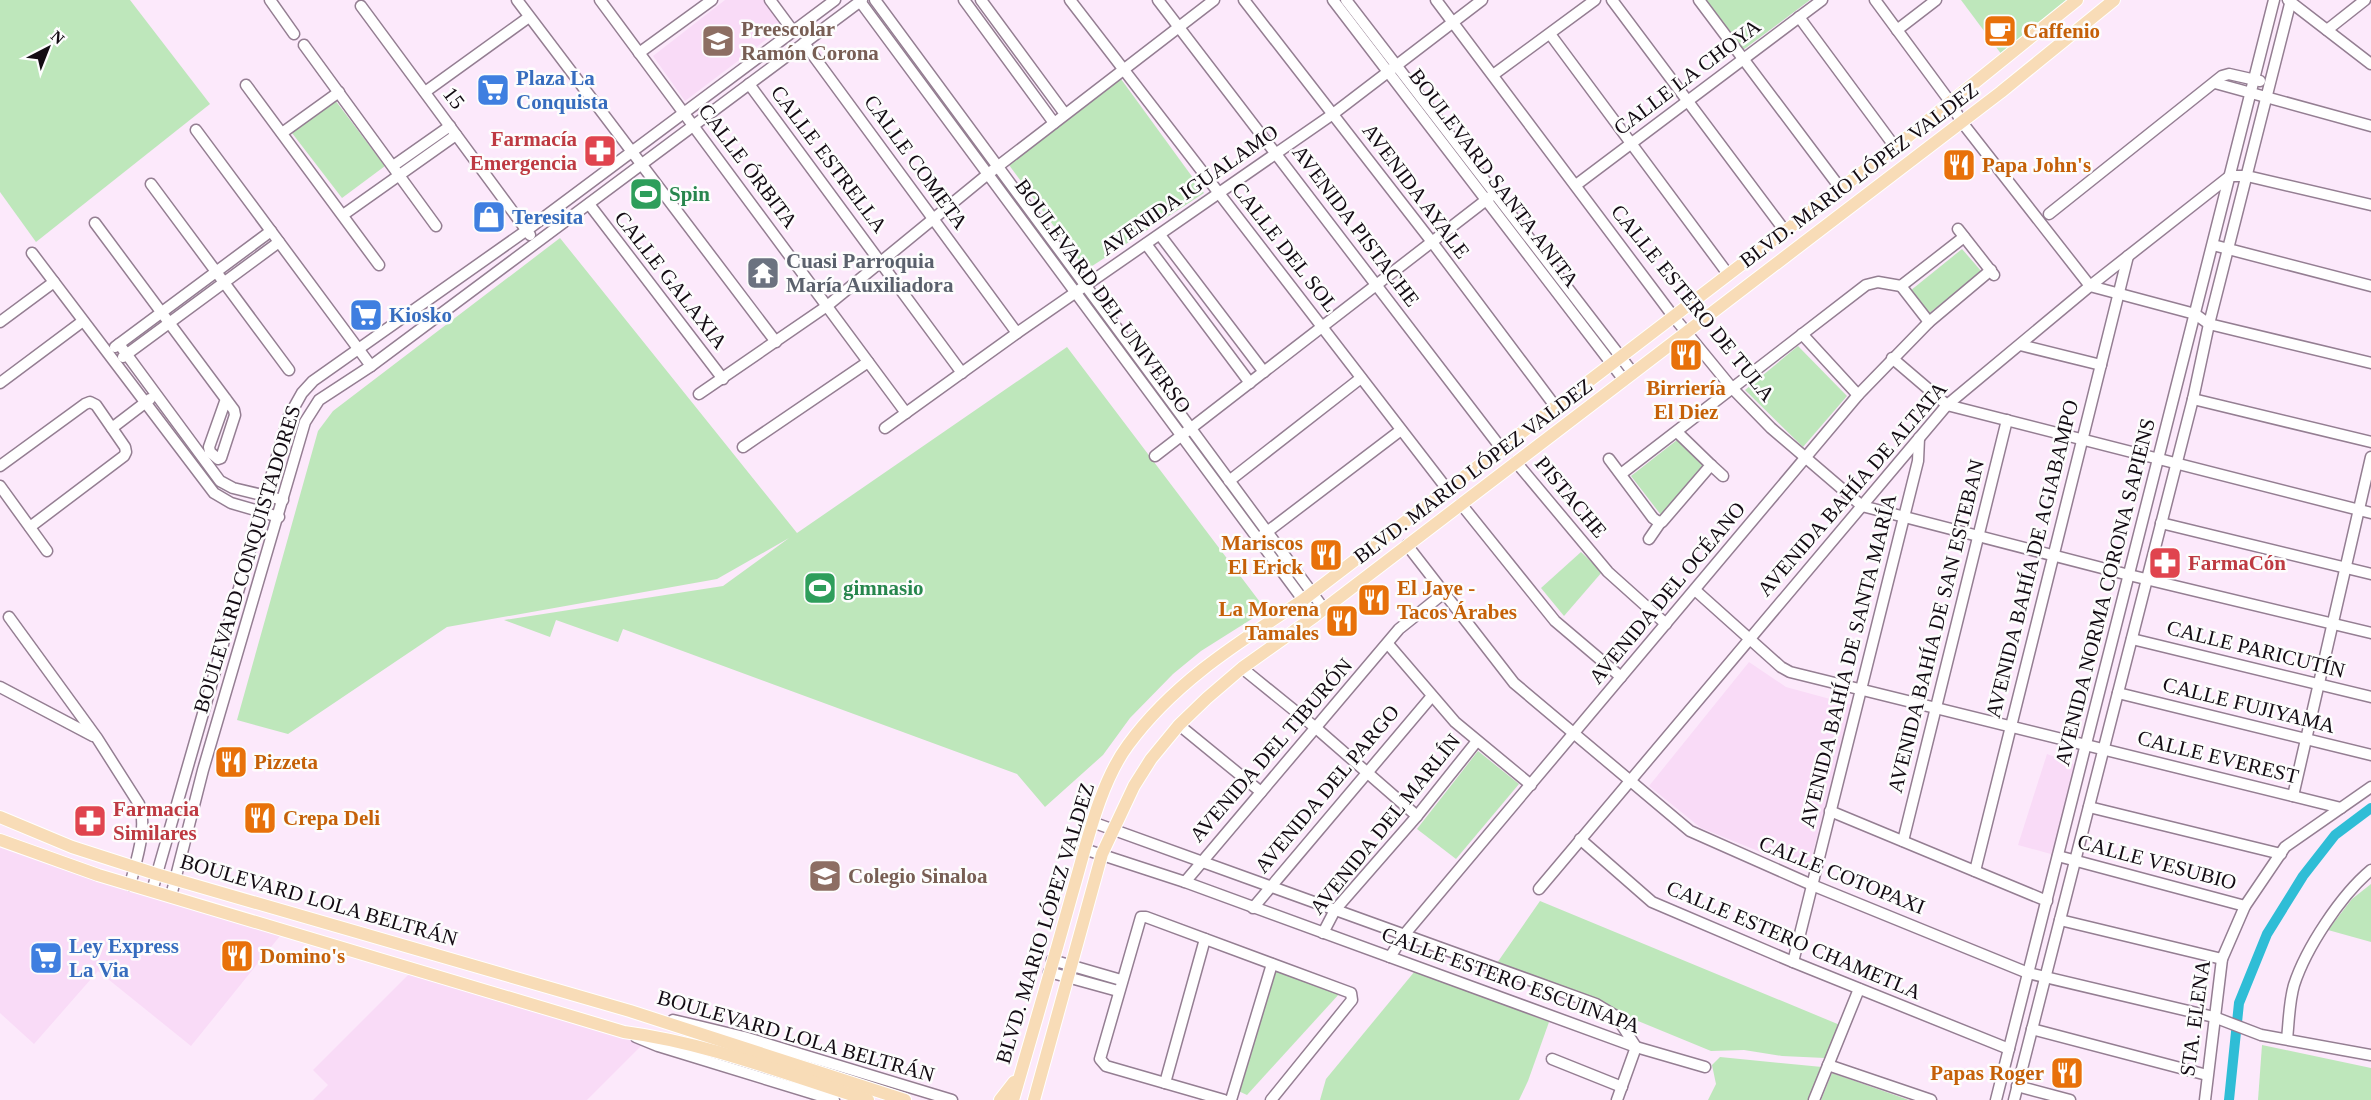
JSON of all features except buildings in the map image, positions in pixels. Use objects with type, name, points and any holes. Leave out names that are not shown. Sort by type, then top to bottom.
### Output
[{"type":"main road","name":"BLVD. MARIO LÓPEZ VALDEZ","points":[[1013,1100],[1092,822],[1118,761],[1142,727],[1158,710],[1187,681],[1217,657],[1307,596],[1841,189],[2077,0]]},
{"type":"main road","name":"BLVD. MARIO LÓPEZ VALDEZ","points":[[1034,1100],[1102,854],[1145,768],[1179,725],[1242,668],[1319,613],[2001,92],[2114,0]]},
{"type":"main road","name":"BOULEVARD LOLA BELTRÁN","points":[[0,817],[72,847],[156,874],[630,1011],[905,1100]]},
{"type":"main road","name":"BOULEVARD LOLA BELTRÁN","points":[[0,840],[29,852],[130,885],[624,1032],[659,1037],[697,1047],[868,1100]]},
{"type":"main road","points":[[1000,1100],[1020,1074]]},
{"type":"main road","points":[[1038,1084],[1042,1100]]},
{"type":"street","points":[[270,0],[294,34]]},
{"type":"street","points":[[517,0],[776,342]]},
{"type":"street","points":[[639,53],[712,0]]},
{"type":"street","points":[[770,0],[793,31]]},
{"type":"street","name":"BOULEVARD CONQUISTADORES","points":[[152,891],[288,418],[294,404],[313,381],[526,230],[835,0]]},
{"type":"street","name":"BOULEVARD CONQUISTADORES","points":[[171,896],[203,770],[279,517],[301,433],[311,410],[319,400],[370,366],[537,243],[860,0]]},
{"type":"street","name":"BOULEVARD DEL UNIVERSO","points":[[860,0],[1258,540],[1307,596]]},
{"type":"street","name":"BOULEVARD DEL UNIVERSO","points":[[875,0],[1266,531],[1319,613]]},
{"type":"street","points":[[964,0],[1054,123]]},
{"type":"street","name":"CALLE DEL SOL","points":[[1070,0],[1447,489]]},
{"type":"street","name":"AVENIDA PISTACHE","points":[[1158,0],[1501,448]]},
{"type":"street","points":[[699,394],[827,306],[997,166],[1215,0]]},
{"type":"street","name":"AVENIDA AYALE","points":[[1244,0],[1432,242],[1555,406]]},
{"type":"street","name":"BOULEVARD SANTA ANITA","points":[[1333,0],[1393,69]]},
{"type":"street","name":"BOULEVARD SANTA ANITA","points":[[1346,0],[1393,69],[1628,376]]},
{"type":"street","name":"CALLE ESTERO DE TULA","points":[[1436,0],[1685,332],[1771,428],[1862,506],[2129,575],[2371,633]]},
{"type":"street","name":"AVENIDA IGUALAMO","points":[[885,428],[1017,333],[1333,114],[1482,0]]},
{"type":"street","points":[[1493,75],[1595,0]]},
{"type":"street","points":[[1612,0],[1785,231]]},
{"type":"street","points":[[1699,0],[1841,189]]},
{"type":"street","name":"CALLE LA CHOYA","points":[[1576,185],[1822,0]]},
{"type":"street","points":[[1875,0],[1951,103],[1961,122],[2090,286],[2195,314],[2209,324],[2371,363]]},
{"type":"street","points":[[1897,30],[1936,0]]},
{"type":"street","name":"AVENIDA NORMA CORONA SAPIENS","points":[[1996,1100],[2274,0]]},
{"type":"street","points":[[2290,0],[2371,64]]},
{"type":"street","name":"AVENIDA NORMA CORONA SAPIENS","points":[[2014,1100],[2193,399],[2209,324],[2290,0]]},
{"type":"street","points":[[2327,30],[2365,0]]},
{"type":"street","name":"CALLE ÓRBITA","points":[[605,2],[639,53],[906,413]]},
{"type":"street","points":[[974,14],[983,3],[1065,114]]},
{"type":"street","name":"15","points":[[362,6],[537,243]]},
{"type":"street","points":[[424,92],[529,17]]},
{"type":"street","points":[[1799,17],[1895,147]]},
{"type":"street","points":[[1550,34],[1728,274]]},
{"type":"street","name":"CALLE COMETA","points":[[804,43],[1017,333]]},
{"type":"street","points":[[304,45],[436,226]]},
{"type":"street","points":[[2049,214],[2225,75],[2269,84]]},
{"type":"street","points":[[923,87],[933,79]]},
{"type":"street","points":[[2215,83],[2371,126]]},
{"type":"street","name":"CALLE ESTRELLA","points":[[749,84],[962,373]]},
{"type":"street","points":[[246,85],[379,265]]},
{"type":"street","points":[[282,133],[339,92]]},
{"type":"street","points":[[196,130],[370,366]]},
{"type":"street","points":[[343,215],[396,171],[453,130]]},
{"type":"street","points":[[2230,176],[2247,176],[2371,205]]},
{"type":"street","name":"AVENIDA BAHÍA DE ALTATA","points":[[1539,889],[1947,405],[2090,286],[2230,176]]},
{"type":"street","points":[[150,184],[289,370]]},
{"type":"street","points":[[1155,456],[1491,197]]},
{"type":"street","name":"CALLE GALAXIA","points":[[589,204],[723,379]]},
{"type":"street","points":[[95,223],[162,312],[170,323],[226,399],[234,410],[235,415],[221,458],[218,459],[210,452],[209,447],[226,399]]},
{"type":"street","points":[[107,353],[271,231]]},
{"type":"street","name":"AVENIDA DEL OCÉANO","points":[[1390,957],[1404,935],[1858,395],[1929,322],[1993,273],[1961,233],[1901,286]]},
{"type":"street","points":[[1160,235],[1264,372]]},
{"type":"street","points":[[115,362],[279,242]]},
{"type":"street","points":[[1146,244],[1250,383]]},
{"type":"street","points":[[2213,245],[2228,251],[2371,286]]},
{"type":"street","points":[[32,253],[214,493],[231,503],[279,517]]},
{"type":"street","name":"AVENIDA BAHÍA DE AGIABAMPO","points":[[1975,871],[2128,256]]},
{"type":"street","points":[[0,322],[54,282]]},
{"type":"street","points":[[1621,474],[1866,285],[1878,282],[1901,286],[1929,322]]},
{"type":"street","points":[[2,377],[83,321]]},
{"type":"street","points":[[1802,334],[1858,395]]},
{"type":"street","points":[[119,344],[220,480],[233,488],[283,500]]},
{"type":"street","points":[[2020,345],[2101,365]]},
{"type":"street","points":[[1892,358],[1947,405],[2371,513]]},
{"type":"street","points":[[743,447],[868,362]]},
{"type":"street","points":[[1229,481],[1361,378]]},
{"type":"street","points":[[112,428],[156,395]]},
{"type":"street","points":[[2193,399],[2371,442]]},
{"type":"street","points":[[0,466],[90,402],[96,405],[125,447],[124,456],[30,527]]},
{"type":"street","name":"AVENIDA BAHÍA DE SAN ESTEBAN","points":[[1903,841],[2007,420]]},
{"type":"street","points":[[1258,540],[1266,531],[1401,430]]},
{"type":"street","points":[[1677,432],[1723,476]]},
{"type":"street","name":"AVENIDA BAHÍA DE SANTA MARÍA","points":[[1793,962],[1918,461],[1919,438]]},
{"type":"street","points":[[2293,796],[2371,457]]},
{"type":"street","points":[[1609,459],[1653,518],[1660,523]]},
{"type":"street","name":"PISTACHE","points":[[1516,462],[1608,572],[1666,624]]},
{"type":"street","points":[[1648,540],[1711,465]]},
{"type":"street","points":[[214,493],[220,480]]},
{"type":"street","points":[[0,486],[47,551]]},
{"type":"street","points":[[1461,504],[1555,621],[1621,677]]},
{"type":"street","points":[[2161,523],[2371,574]]},
{"type":"street","name":"CALLE COTOPAXI","points":[[1407,545],[1504,671],[1574,734],[1690,831],[1812,885],[2028,973],[2214,1017],[2261,1035],[2371,1054]]},
{"type":"street","name":"CALLE EVEREST","points":[[1695,590],[1781,667],[1790,672],[2341,808]]},
{"type":"street","name":"AVENIDA DEL TIBURÓN","points":[[1185,882],[1399,629],[1444,593]]},
{"type":"street","points":[[9,617],[97,738],[133,793],[142,812],[135,867],[130,885]]},
{"type":"street","name":"CALLE PARICUTÍN","points":[[2132,639],[2371,697]]},
{"type":"street","points":[[1388,644],[1461,728],[1531,785]]},
{"type":"street","points":[[1242,668],[1316,728],[1417,816]]},
{"type":"street","points":[[0,687],[97,738]]},
{"type":"street","name":"CALLE FUJIYAMA","points":[[2118,693],[2371,755]]},
{"type":"street","name":"AVENIDA DEL PARGO","points":[[1253,908],[1432,696]]},
{"type":"street","points":[[1179,725],[1261,792]]},
{"type":"street","name":"AVENIDA DEL MARLÍN","points":[[1323,933],[1335,910],[1417,816],[1478,741]]},
{"type":"street","name":"STA. ELENA","points":[[2205,1100],[2222,959],[2245,906],[2293,840],[2371,787]]},
{"type":"street","points":[[2089,807],[2281,854]]},
{"type":"street","points":[[1830,811],[2047,901]]},
{"type":"street","name":"CALLE ESTERO ESCUINAPA","points":[[1092,822],[1596,1004],[1616,1016],[1636,1047]]},
{"type":"street","name":"CALLE ESTERO CHAMETLA","points":[[1580,839],[1652,902],[2009,1049]]},
{"type":"street","name":"CALLE ESTERO ESCUINAPA","points":[[1084,849],[1185,882],[1636,1047]]},
{"type":"street","name":"CALLE VESUBIO","points":[[2058,856],[2245,906]]},
{"type":"street","points":[[2287,1040],[2291,997],[2306,960],[2342,902],[2371,870]]},
{"type":"street","points":[[1224,1100],[1106,1066],[1100,1059],[1141,917],[1346,990],[1353,996],[1271,1100]]},
{"type":"street","points":[[2060,920],[2222,959]]},
{"type":"street","points":[[1165,1083],[1205,939]]},
{"type":"street","points":[[1231,1100],[1272,964]]},
{"type":"street","points":[[1051,966],[1120,985]]},
{"type":"street","points":[[1814,1100],[1859,989]]},
{"type":"street","name":"BOULEVARD LOLA BELTRÁN","points":[[630,1011],[744,1037],[952,1100]]},
{"type":"street","points":[[2032,1029],[2207,1075]]},
{"type":"street","name":"BOULEVARD LOLA BELTRÁN","points":[[624,1032],[658,1046],[834,1100]]},
{"type":"street","points":[[1617,1100],[1636,1047],[1705,1066]]},
{"type":"street","points":[[1552,1059],[1622,1087]]},
{"type":"street","points":[[1828,1065],[1931,1100]]},
{"type":"street","points":[[2017,1086],[2070,1100]]},
{"type":"shaded area","name":"Preescolar Ramón Corona","points":[[725,0],[765,0],[784,26],[685,101],[653,56]]},
{"type":"shaded area","points":[[1749,662],[1786,687],[1852,705],[1808,871],[1701,828],[1649,786]]},
{"type":"shaded area","points":[[2047,754],[2081,767],[2058,856],[2018,845]]},
{"type":"shaded area","points":[[0,839],[284,931],[191,1046],[98,971],[34,1044],[0,1013]]},
{"type":"shaded area","points":[[414,969],[646,1041],[587,1100],[313,1100],[328,1085],[313,1070]]},
{"type":"green space","points":[[0,0],[130,0],[210,104],[36,242],[0,192]]},
{"type":"green space","points":[[1706,0],[1810,0],[1743,50]]},
{"type":"green space","points":[[1961,0],[2072,0],[2002,55]]},
{"type":"green space","points":[[1121,79],[1204,193],[1086,270],[1009,165]]},
{"type":"green space","points":[[335,100],[385,166],[342,198],[292,133]]},
{"type":"green space","points":[[560,238],[797,533],[1067,347],[1266,610],[1201,651],[1173,674],[1130,718],[1103,755],[1045,807],[1017,774],[623,629],[618,642],[556,620],[550,637],[504,620],[723,586],[789,538],[717,579],[447,627],[288,734],[237,720],[318,431],[333,411]]},
{"type":"green space","points":[[1962,249],[1982,272],[1928,314],[1910,291]]},
{"type":"green space","points":[[1798,346],[1847,396],[1803,447],[1745,390]]},
{"type":"green space","points":[[1677,440],[1703,465],[1661,515],[1631,476]]},
{"type":"green space","points":[[1581,552],[1602,572],[1564,616],[1541,588]]},
{"type":"green space","points":[[1478,751],[1519,784],[1456,859],[1417,829]]},
{"type":"green space","points":[[2371,884],[2371,942],[2328,930],[2352,899]]},
{"type":"green space","points":[[1540,901],[1840,1025],[1825,1058],[1782,1056],[1744,1050],[1711,1051],[1497,963]]},
{"type":"green space","points":[[1273,968],[1340,993],[1247,1095],[1234,1089]]},
{"type":"green space","points":[[1415,971],[1549,1022],[1519,1100],[1320,1100],[1326,1079]]},
{"type":"green space","points":[[2262,1045],[2371,1068],[2371,1100],[2258,1100]]},
{"type":"green space","points":[[1720,1057],[1822,1067],[1809,1100],[1708,1100],[1716,1084],[1712,1065]]},
{"type":"green space","points":[[1832,1073],[1909,1100],[1821,1100]]},
{"type":"waterway","points":[[2229,1100],[2239,1003],[2267,934],[2303,876],[2335,835],[2371,808]]},
{"type":"place","name":"Caffenio","points":[[2000,31]]},
{"type":"place","name":"Preescolar Ramón Corona","points":[[718,41]]},
{"type":"place","name":"Plaza La Conquista","points":[[493,90]]},
{"type":"place","name":"Farmacía Emergencia","points":[[600,151]]},
{"type":"place","name":"Papa John's","points":[[1959,165]]},
{"type":"place","name":"Spin","points":[[646,194]]},
{"type":"place","name":"Teresita","points":[[489,217]]},
{"type":"place","name":"Cuasi Parroquia María Auxiliadora","points":[[763,273]]},
{"type":"place","name":"Kiosko","points":[[366,315]]},
{"type":"place","name":"Birriería El Diez","points":[[1686,355]]},
{"type":"place","name":"Mariscos El Erick","points":[[1326,555]]},
{"type":"place","name":"FarmaCón","points":[[2165,563]]},
{"type":"place","name":"gimnasio","points":[[820,588]]},
{"type":"place","name":"El Jaye - Tacos Árabes","points":[[1374,600]]},
{"type":"place","name":"La Morena Tamales","points":[[1342,621]]},
{"type":"place","name":"Pizzeta","points":[[231,762]]},
{"type":"place","name":"Crepa Deli","points":[[260,818]]},
{"type":"place","name":"Farmacia Similares","points":[[90,821]]},
{"type":"place","name":"Colegio Sinaloa","points":[[825,876]]},
{"type":"place","name":"Domino's","points":[[237,956]]},
{"type":"place","name":"Ley Express La Via","points":[[46,958]]},
{"type":"place","name":"Papas Roger","points":[[2067,1073]]}]
